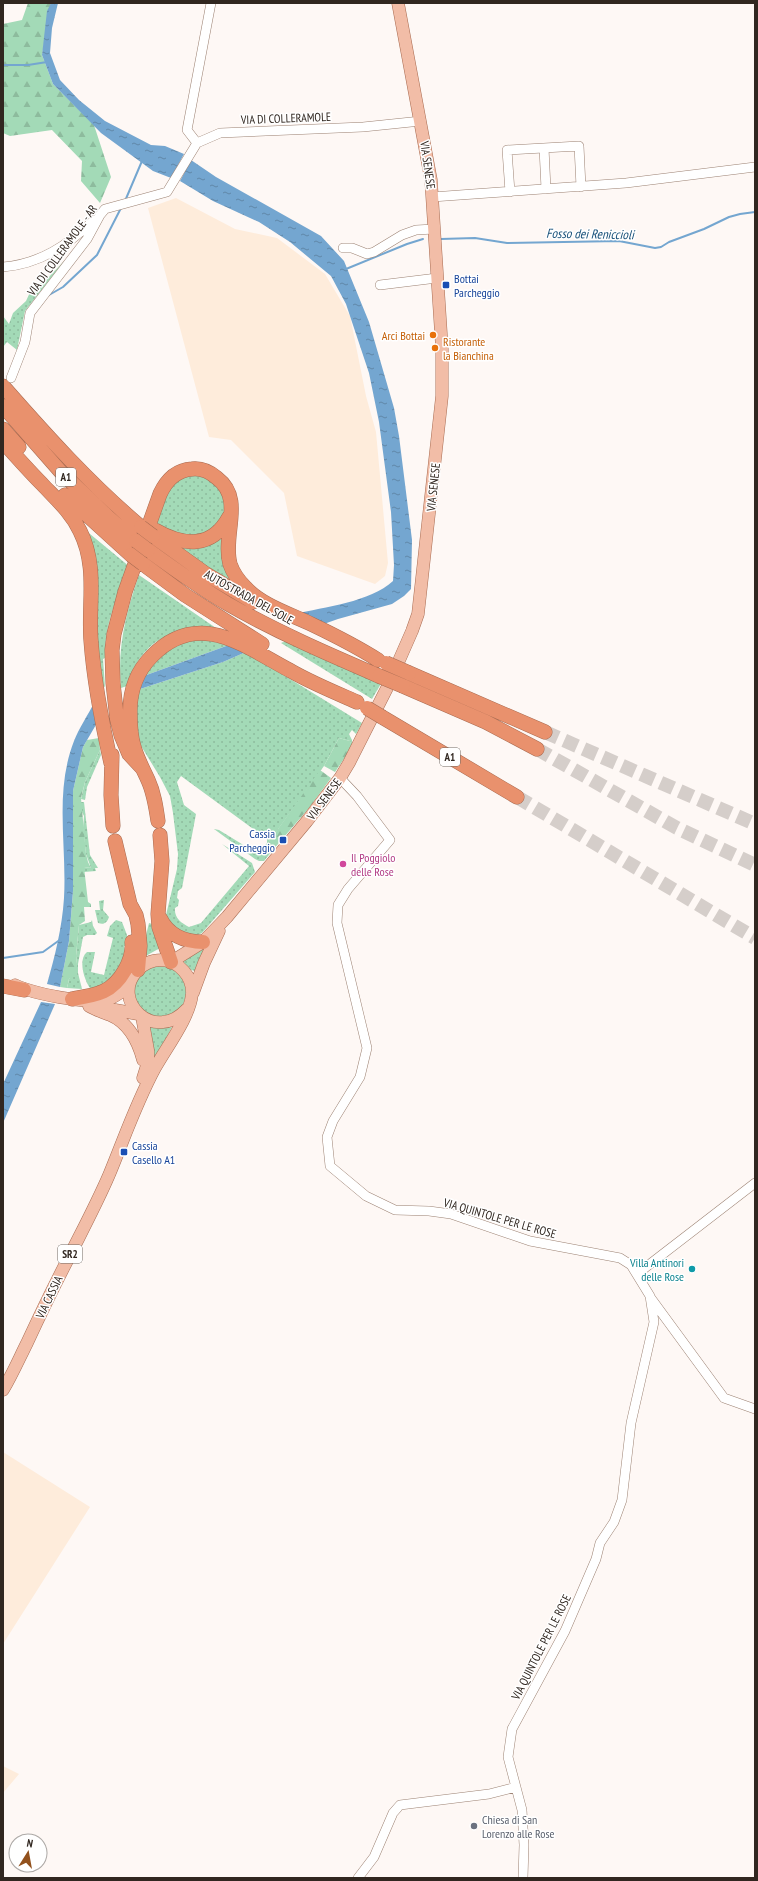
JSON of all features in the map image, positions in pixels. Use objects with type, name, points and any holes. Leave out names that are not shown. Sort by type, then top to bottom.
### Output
[{"type":"highway","name":"AUTOSTRADA DEL SOLE","points":[[7,382],[72,464],[94,485],[212,577],[279,612],[333,637],[353,644],[406,679],[537,749]]},
{"type":"highway","name":"AUTOSTRADA DEL SOLE","points":[[3,406],[60,471],[102,512],[136,541],[198,586],[252,617],[307,644],[379,676],[406,679],[545,732]]},
{"type":"highway","name":"A1","points":[[3,429],[56,487],[131,555],[185,595],[240,631],[267,652],[362,705],[517,797]]},
{"type":"highway","points":[[3,442],[69,512],[86,544],[91,565],[91,640],[103,728],[111,763],[113,826]]},
{"type":"highway","points":[[111,763],[118,738],[113,683],[112,650],[118,617],[158,498],[166,484],[174,476],[184,470],[196,469],[207,472],[220,480],[226,487],[230,496],[232,514],[228,549],[230,565],[245,588],[279,612]]},
{"type":"highway","points":[[148,528],[172,538],[200,542],[218,534],[232,514]]},
{"type":"highway","points":[[158,821],[153,794],[133,742],[130,710],[131,693],[139,671],[157,651],[180,638],[192,634],[209,634],[225,637],[251,648],[267,652]]},
{"type":"highway","points":[[118,738],[129,754],[142,768]]},
{"type":"highway","points":[[160,835],[162,873],[158,914],[159,927],[171,962]]},
{"type":"highway","points":[[115,841],[130,904],[136,915],[138,924],[140,946],[138,970]]},
{"type":"highway","points":[[72,999],[105,991],[115,985],[121,977],[131,957],[133,946],[129,917],[130,904]]},
{"type":"highway","points":[[158,914],[162,922],[176,936],[184,940],[204,942]]},
{"type":"highway","points":[[3,986],[24,990]]},
{"type":"main road","name":"VIA SENESE","points":[[171,962],[204,942],[227,917],[307,821],[340,778],[390,682],[418,614],[442,396],[442,349],[432,197],[421,122],[398,3]]},
{"type":"main road","name":"VIA SENESE","points":[[192,996],[204,963],[227,917]]},
{"type":"main road","points":[[3,980],[24,990],[72,999],[108,1000],[115,997],[130,986],[138,970],[149,962],[162,960],[171,962],[180,967],[187,975],[191,985],[192,996]]},
{"type":"main road","name":"VIA CASSIA","points":[[130,986],[130,1001],[140,1015],[148,1050],[148,1062],[132,1116]]},
{"type":"main road","points":[[3,992],[24,990]]},
{"type":"main road","name":"VIA CASSIA","points":[[3,1390],[93,1210],[109,1176],[132,1116],[154,1069],[183,1021],[192,996]]},
{"type":"main road","points":[[72,999],[124,1023],[133,1034],[140,1047],[145,1073]]},
{"type":"main road","points":[[89,1006],[140,1015],[151,1022],[161,1023],[171,1021],[180,1016],[187,1009]]},
{"type":"street","points":[[197,143],[187,130],[211,3]]},
{"type":"street","name":"VIA DI COLLERAMOLE","points":[[176,180],[188,155],[197,143],[220,132],[363,127],[421,122]]},
{"type":"street","points":[[510,192],[507,150],[579,146],[581,187]]},
{"type":"street","points":[[544,148],[546,189]]},
{"type":"street","points":[[432,197],[626,183],[755,167]]},
{"type":"street","name":"VIA DI COLLERAMOLE - AR","points":[[7,382],[25,342],[30,313],[87,239],[100,215],[105,209],[166,192],[176,180]]},
{"type":"street","points":[[3,267],[22,265],[53,253],[81,232],[100,215]]},
{"type":"street","points":[[343,248],[352,248],[367,254],[374,252],[402,235],[416,230],[434,229]]},
{"type":"street","points":[[380,285],[437,278]]},
{"type":"street","name":"VIA QUINTOLE PER LE ROSE","points":[[340,778],[357,796],[390,840],[348,889],[338,904],[337,923],[367,1048],[360,1077],[333,1121],[328,1137],[330,1166],[366,1196],[395,1210],[429,1211],[451,1214],[530,1241],[620,1258],[631,1265],[650,1296],[654,1322],[631,1423],[622,1500],[614,1522],[600,1542],[596,1558],[565,1631],[512,1729],[508,1757],[522,1810],[524,1845],[523,1878]]},
{"type":"street","points":[[637,1274],[755,1183]]},
{"type":"street","points":[[650,1296],[724,1398],[755,1409]]},
{"type":"street","points":[[358,1878],[374,1857],[393,1813],[400,1805],[489,1794],[516,1787]]},
{"type":"shaded area","points":[[176,198],[235,229],[277,238],[325,274],[350,316],[366,396],[376,432],[388,563],[385,576],[375,584],[297,556],[284,493],[231,440],[209,437],[148,208]]},
{"type":"shaded area","points":[[3,1452],[90,1507],[3,1644]]},
{"type":"shaded area","points":[[3,1766],[19,1774],[3,1793]]},
{"type":"green space","points":[[28,3],[51,3],[42,55],[53,84],[94,125],[111,177],[100,203],[81,181],[82,161],[52,130],[10,136],[3,133],[3,24],[22,20]]},
{"type":"green space","points":[[65,260],[25,311],[17,350],[7,342],[3,347],[3,316],[9,324],[13,313],[26,301],[32,288],[46,280]]},
{"type":"green space","points":[[198,475],[214,480],[227,501],[222,521],[198,538],[156,527],[163,498],[177,478]]},
{"type":"green space","points":[[84,529],[130,567],[116,600],[109,623],[105,646],[105,658],[103,659],[105,687],[103,686]]},
{"type":"green space","points":[[222,535],[222,555],[229,579],[206,567],[176,545]]},
{"type":"green space","points":[[139,575],[216,628],[205,631],[173,634],[160,639],[141,656],[132,671],[127,686],[121,688],[120,659],[124,630],[130,603]]},
{"type":"green space","points":[[195,638],[229,645],[141,677],[160,654]]},
{"type":"green space","points":[[287,641],[382,682],[372,699],[281,643]]},
{"type":"green space","points":[[246,652],[362,723],[356,734],[352,730],[349,734],[352,740],[352,747],[350,741],[339,738],[324,766],[268,843],[272,851],[264,861],[255,859],[214,829],[219,830],[258,854],[267,843],[267,839],[181,776],[177,782],[184,805],[196,814],[182,888],[178,891],[178,906],[175,908],[176,915],[179,920],[189,927],[201,923],[249,866],[222,844],[252,863],[255,872],[202,933],[197,935],[186,934],[181,932],[166,915],[177,869],[178,854],[173,813],[170,796],[138,741],[136,709],[137,690],[223,662]]},
{"type":"green space","points":[[99,738],[100,750],[85,782],[81,798],[86,854],[91,868],[84,867],[88,902],[91,904],[91,907],[84,907],[85,921],[79,925],[76,972],[69,979],[67,988],[60,987],[69,941],[73,891],[73,791],[83,747],[87,740]]},
{"type":"green space","points":[[339,738],[350,741],[352,747],[335,772],[324,766]]},
{"type":"green space","points":[[100,750],[101,755],[87,787],[85,800],[81,799],[85,782]]},
{"type":"green space","points":[[320,770],[331,778],[309,808],[272,851],[268,843]]},
{"type":"green space","points":[[81,802],[84,802],[90,855],[98,868],[95,868],[96,871],[84,872],[84,867],[91,868],[86,854],[83,828],[84,816],[81,810]]},
{"type":"green space","points":[[104,900],[103,910],[109,917],[105,923],[100,924],[98,923],[95,910],[100,910],[99,901]]},
{"type":"green space","points":[[92,920],[93,926],[97,933],[95,935],[87,935],[83,937],[78,964],[78,973],[82,989],[67,988],[69,979],[77,964],[76,956],[79,925],[91,922]]},
{"type":"green space","points":[[116,920],[122,922],[127,935],[127,946],[124,946],[124,959],[118,973],[112,980],[92,991],[83,972],[82,966],[84,956],[87,952],[95,952],[91,972],[104,975],[113,938],[107,936],[110,926]]},
{"type":"green space","points":[[149,923],[152,924],[160,948],[144,957],[144,943]]},
{"type":"green space","points":[[217,930],[195,971],[191,970],[181,960]]},
{"type":"green space","points":[[160,966],[170,968],[178,974],[184,982],[186,992],[184,1002],[178,1010],[170,1016],[160,1018],[150,1016],[142,1010],[136,1002],[134,992],[136,982],[142,974],[150,968]]},
{"type":"green space","points":[[149,1026],[157,1028],[172,1027],[148,1073]]},
{"type":"water","points":[[51,3],[58,3],[52,28],[50,53],[60,80],[79,100],[105,121],[151,145],[165,146],[184,154],[171,178],[153,171],[101,133],[53,84],[42,55],[47,11]]},
{"type":"water","points":[[191,160],[216,177],[321,236],[344,261],[369,322],[394,408],[399,436],[412,540],[411,589],[392,604],[321,625],[294,614],[360,599],[383,588],[393,581],[394,565],[391,512],[379,422],[369,373],[346,304],[331,276],[290,242],[259,222],[213,201],[180,181]]},
{"type":"water","points":[[229,645],[246,652],[223,662],[137,690],[141,677]]},
{"type":"water","points":[[94,703],[97,723],[83,747],[73,791],[73,891],[69,941],[60,987],[47,984],[58,942],[64,898],[64,780],[74,741]]},
{"type":"water","points":[[41,1002],[55,1004],[3,1123],[3,1084]]},
{"type":"waterway","points":[[3,65],[28,65],[47,62]]},
{"type":"waterway","points":[[125,201],[142,161]]},
{"type":"waterway","points":[[49,295],[63,287],[97,255],[121,208]]},
{"type":"waterway","name":"Fosso dei Reniccioli","points":[[441,239],[475,238],[507,243],[619,241],[655,248],[661,247],[669,242],[704,229],[729,217],[755,212]]},
{"type":"waterway","name":"Fosso dei Reniccioli","points":[[346,269],[423,239]]},
{"type":"waterway","points":[[3,958],[43,952],[61,939]]},
{"type":"tunnel","points":[[545,732],[755,824]]},
{"type":"tunnel","points":[[537,749],[677,828],[755,865]]},
{"type":"tunnel","points":[[517,797],[755,938]]},
{"type":"place","name":"Bottai Parcheggio","points":[[446,285]]},
{"type":"place","name":"Arci Bottai","points":[[433,335]]},
{"type":"place","name":"Ristorante la Bianchina","points":[[435,348]]},
{"type":"place","name":"Cassia Parcheggio","points":[[283,840]]},
{"type":"place","name":"Il Poggiolo delle Rose","points":[[343,864]]},
{"type":"place","name":"Cassia Casello A1","points":[[124,1152]]},
{"type":"place","name":"Villa Antinori delle Rose","points":[[692,1269]]},
{"type":"place","name":"Chiesa di San Lorenzo alle Rose","points":[[474,1826]]}]
